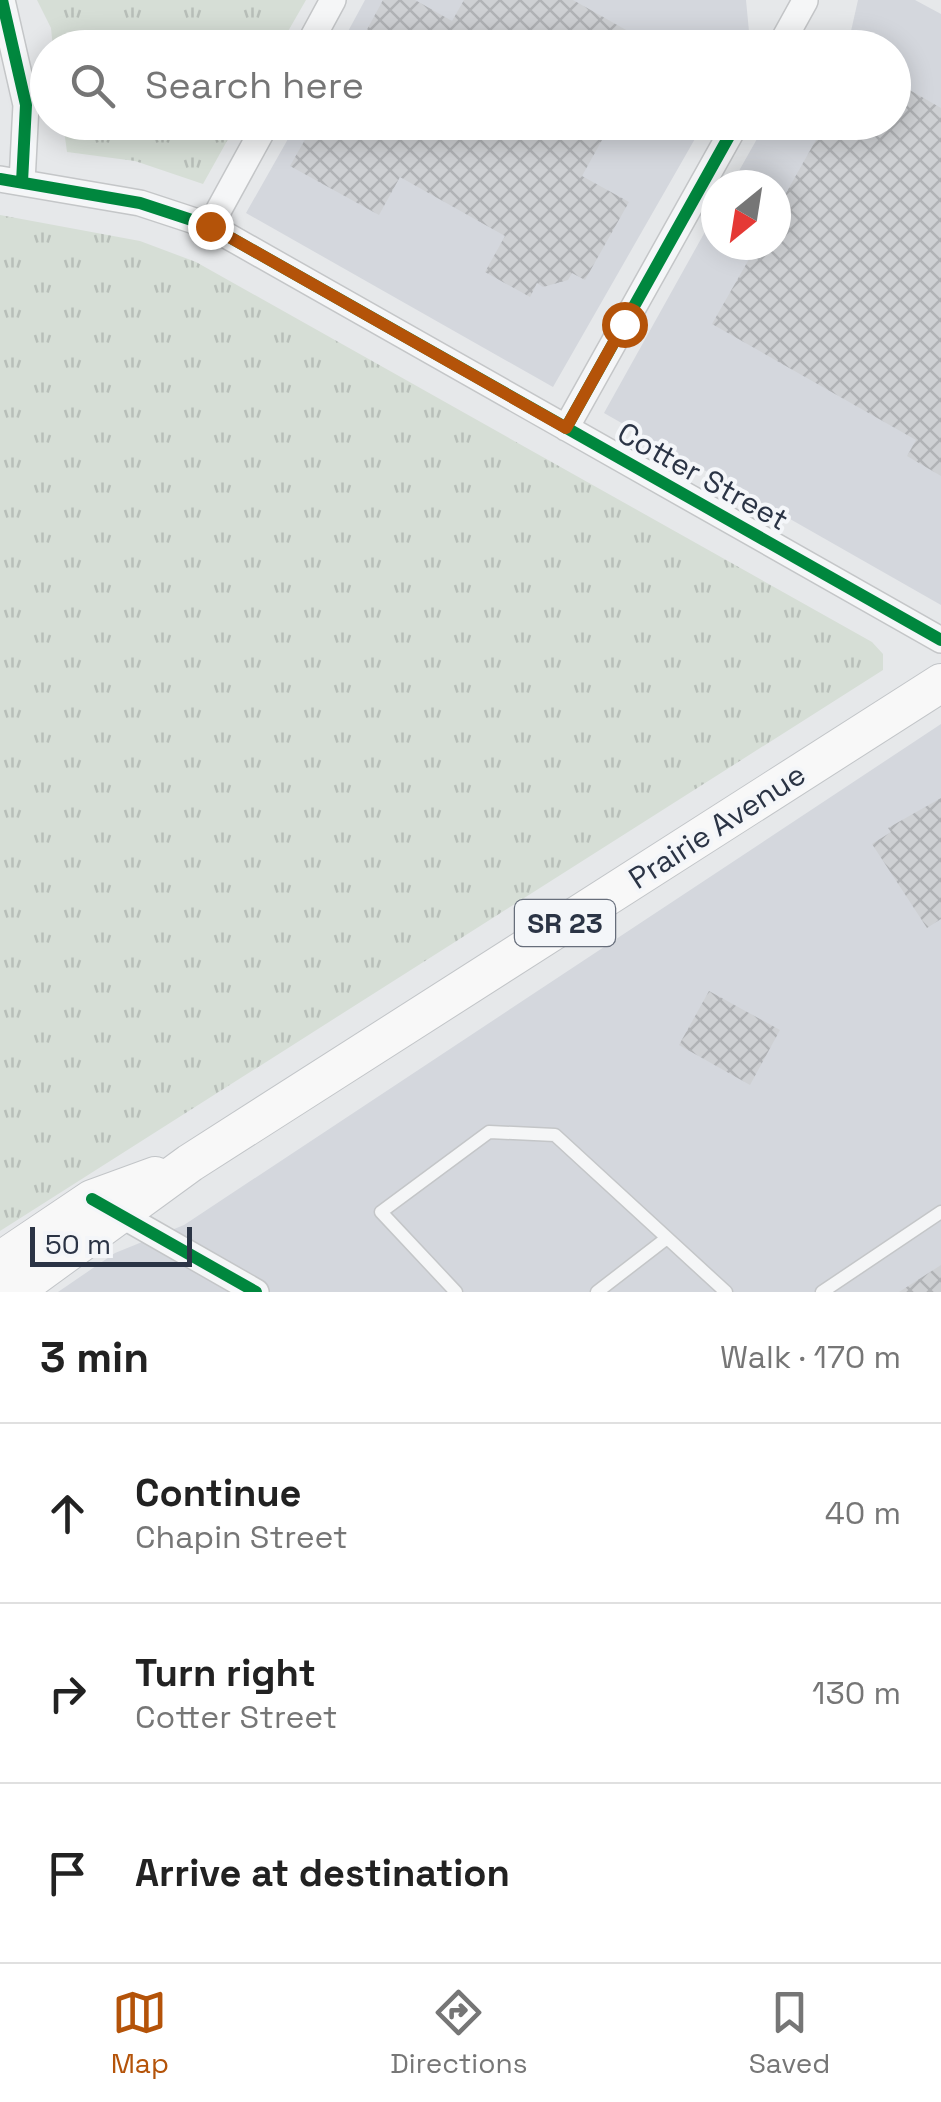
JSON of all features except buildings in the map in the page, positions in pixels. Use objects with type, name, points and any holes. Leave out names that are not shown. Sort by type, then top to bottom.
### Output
[{"type":"main road","name":"Prairie Avenue","points":[[0,1262],[190,1163],[941,683]]},
{"type":"main road","name":"Prairie Avenue","points":[[13,1292],[107,1207]]},
{"type":"street","points":[[2,0],[26,105],[11,180]]},
{"type":"street","points":[[317,30],[333,0]]},
{"type":"street","points":[[789,30],[805,1]]},
{"type":"street","points":[[210,226],[256,140]]},
{"type":"street","points":[[566,428],[727,140]]},
{"type":"street","name":"Cotter Street","points":[[11,180],[140,203],[210,226],[941,640]]},
{"type":"street","points":[[107,1207],[256,1292]]},
{"type":"lane","points":[[456,1292],[381,1212],[488,1132],[555,1136],[726,1292]]},
{"type":"lane","points":[[822,1292],[941,1212]]},
{"type":"lane","points":[[597,1292],[667,1238]]},
{"type":"shaded area","points":[[365,0],[746,0],[749,30],[349,30]]},
{"type":"shaded area","points":[[858,0],[915,0],[941,14],[941,605],[604,413],[701,239],[701,260],[791,260],[791,170],[739,170],[756,140],[911,140],[911,30],[851,30]]},
{"type":"shaded area","points":[[287,140],[694,140],[553,387],[246,213]]},
{"type":"shaded area","points":[[941,724],[941,1292],[58,1292],[115,1253],[184,1225]]},
{"type":"green space","points":[[37,0],[306,0],[289,30],[51,28]]},
{"type":"green space","points":[[65,140],[228,140],[203,184],[135,161],[67,152]]},
{"type":"green space","points":[[0,215],[140,241],[196,262],[872,642],[883,654],[883,670],[0,1231]]},
{"type":"cycle path","points":[[2,0],[26,105],[22,182]]},
{"type":"cycle path","points":[[566,428],[727,140]]},
{"type":"cycle path","points":[[0,179],[140,203],[210,226],[941,640]]},
{"type":"cycle path","points":[[92,1199],[256,1292]]},
{"type":"route","points":[[210,226],[566,428],[624,324]]}]
